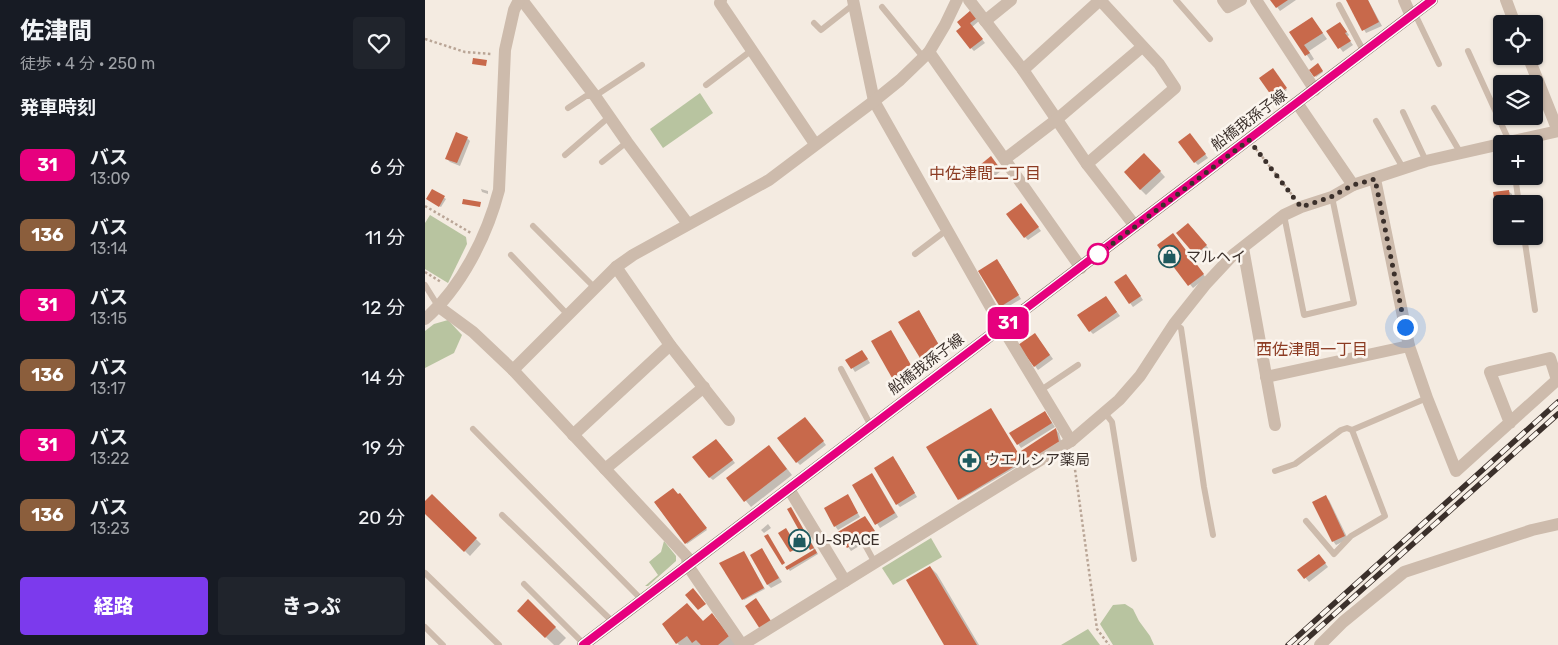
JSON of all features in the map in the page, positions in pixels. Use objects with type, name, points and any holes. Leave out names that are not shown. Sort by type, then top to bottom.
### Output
[{"type":"main road","name":"船橋我孫子線","points":[[583,645],[1432,0]]},
{"type":"street","points":[[425,319],[439,307],[453,289],[481,239],[493,212],[499,190],[505,50],[514,10],[521,0],[595,96],[688,224]]},
{"type":"street","points":[[721,0],[721,3],[815,144]]},
{"type":"street","points":[[513,370],[617,267],[688,224],[769,180],[873,101],[927,55],[957,0]]},
{"type":"street","points":[[969,0],[1023,70],[1087,164],[1135,226]]},
{"type":"street","points":[[985,21],[1011,0]]},
{"type":"street","points":[[1023,70],[1100,0],[1159,64],[1175,88],[1087,164]]},
{"type":"street","points":[[1223,0],[1228,8],[1241,0]]},
{"type":"street","points":[[1256,0],[1315,90]]},
{"type":"street","points":[[1404,0],[1413,15]]},
{"type":"street","points":[[1506,0],[1512,15]]},
{"type":"street","points":[[854,2],[873,101],[948,229],[1002,327],[1071,440]]},
{"type":"street","points":[[1005,159],[1056,120],[1142,47]]},
{"type":"street","points":[[927,55],[1005,159],[1081,268]]},
{"type":"street","points":[[1532,65],[1558,131],[1541,135]]},
{"type":"street","points":[[1297,103],[1353,185]]},
{"type":"street","points":[[439,307],[473,332],[513,370],[687,557],[689,566],[742,645],[1071,440],[1105,413],[1141,376],[1174,324],[1205,285],[1233,255],[1285,215],[1301,207],[1331,197],[1353,185],[1403,168],[1493,145]]},
{"type":"street","points":[[1375,179],[1409,346],[1455,471],[1510,423],[1557,380],[1550,358],[1491,372],[1510,423]]},
{"type":"street","points":[[1243,248],[1275,425]]},
{"type":"street","points":[[617,267],[670,345],[729,420]]},
{"type":"street","points":[[573,434],[670,345]]},
{"type":"street","points":[[1266,377],[1409,346]]},
{"type":"street","points":[[605,469],[704,387]]},
{"type":"street","points":[[789,489],[845,581]]},
{"type":"street","points":[[1320,645],[1343,622],[1404,572],[1532,530],[1558,524]]},
{"type":"lane","points":[[1176,0],[1210,39]]},
{"type":"lane","points":[[814,23],[821,30],[854,2]]},
{"type":"lane","points":[[1339,5],[1364,52]]},
{"type":"lane","points":[[882,7],[927,55]]},
{"type":"lane","points":[[1413,15],[1439,64]]},
{"type":"lane","points":[[706,85],[752,50]]},
{"type":"lane","points":[[1468,51],[1507,135]]},
{"type":"lane","points":[[568,108],[586,96],[595,96],[642,65]]},
{"type":"lane","points":[[1435,108],[1461,152]]},
{"type":"lane","points":[[1403,112],[1426,161]]},
{"type":"lane","points":[[565,155],[609,117]]},
{"type":"lane","points":[[1376,121],[1403,168]]},
{"type":"lane","points":[[602,162],[627,142]]},
{"type":"lane","points":[[1285,215],[1304,315],[1354,303],[1331,197]]},
{"type":"lane","points":[[533,226],[595,288]]},
{"type":"lane","points":[[915,254],[948,229]]},
{"type":"lane","points":[[1525,245],[1535,310]]},
{"type":"lane","points":[[511,255],[568,315]]},
{"type":"lane","points":[[425,286],[439,307]]},
{"type":"lane","points":[[1174,324],[1181,328],[1203,487],[1213,535]]},
{"type":"lane","points":[[1041,390],[1078,365]]},
{"type":"lane","points":[[841,368],[871,426]]},
{"type":"lane","points":[[1275,471],[1295,464],[1341,430],[1347,428],[1352,430],[1427,398]]},
{"type":"lane","points":[[1105,413],[1112,422],[1134,559]]},
{"type":"lane","points":[[473,429],[642,600]]},
{"type":"lane","points":[[1306,521],[1334,554],[1351,536],[1385,516],[1352,430]]},
{"type":"lane","points":[[502,515],[614,622]]},
{"type":"lane","points":[[864,544],[875,563]]},
{"type":"lane","points":[[425,573],[499,645]]},
{"type":"lane","points":[[524,584],[583,645]]},
{"type":"lane","points":[[425,628],[443,645]]},
{"type":"path","points":[[425,39],[465,52],[497,54],[505,50]]},
{"type":"path","points":[[1249,140],[1301,207]]},
{"type":"path","points":[[425,206],[481,239]]},
{"type":"path","points":[[425,272],[453,289]]},
{"type":"path","points":[[1071,440],[1097,629],[1109,645]]},
{"type":"green space","points":[[700,93],[713,113],[663,148],[650,129]]},
{"type":"green space","points":[[430,215],[466,237],[467,244],[448,283],[425,269],[425,223]]},
{"type":"green space","points":[[448,320],[462,335],[454,353],[425,368],[425,331],[434,324]]},
{"type":"green space","points":[[931,538],[942,557],[893,585],[882,568]]},
{"type":"green space","points":[[664,541],[676,556],[676,561],[648,586],[645,586],[658,575],[649,562],[661,552]]},
{"type":"green space","points":[[1125,604],[1133,609],[1154,645],[1113,645],[1100,624],[1113,605]]},
{"type":"green space","points":[[1088,629],[1100,645],[1061,645]]},
{"type":"building","points":[[1270,0],[1288,0],[1276,8]]},
{"type":"building","points":[[1346,0],[1368,0],[1379,22],[1362,31]]},
{"type":"building","points":[[971,10],[977,18],[970,23],[983,39],[970,49],[956,31],[961,27],[957,22]]},
{"type":"building","points":[[1312,17],[1323,33],[1304,45],[1310,53],[1305,56],[1289,32]]},
{"type":"building","points":[[1340,22],[1351,41],[1338,49],[1326,31]]},
{"type":"building","points":[[473,58],[487,60],[486,66],[472,64]]},
{"type":"building","points":[[1318,63],[1323,71],[1314,77],[1309,70]]},
{"type":"building","points":[[1273,68],[1287,88],[1273,98],[1259,78]]},
{"type":"building","points":[[456,132],[468,137],[457,163],[445,159]]},
{"type":"building","points":[[1190,133],[1206,154],[1194,163],[1178,142]]},
{"type":"building","points":[[1144,153],[1161,171],[1140,190],[1124,172]]},
{"type":"building","points":[[991,156],[999,167],[983,180],[975,169]]},
{"type":"building","points":[[432,189],[445,196],[439,207],[426,199]]},
{"type":"building","points":[[1509,190],[1510,195],[1494,195],[1493,192]]},
{"type":"building","points":[[463,199],[481,202],[480,207],[462,204]]},
{"type":"building","points":[[1021,203],[1039,227],[1024,238],[1006,214]]},
{"type":"building","points":[[1188,223],[1207,245],[1195,255],[1176,233]]},
{"type":"building","points":[[1173,233],[1204,274],[1188,286],[1157,245]]},
{"type":"building","points":[[997,259],[1019,295],[1000,307],[978,271]]},
{"type":"building","points":[[1126,274],[1141,296],[1129,304],[1114,282]]},
{"type":"building","points":[[1106,296],[1117,312],[1089,332],[1077,315]]},
{"type":"building","points":[[919,310],[940,347],[920,358],[898,322]]},
{"type":"building","points":[[891,330],[912,367],[892,378],[871,341]]},
{"type":"building","points":[[1035,333],[1050,355],[1034,367],[1018,345]]},
{"type":"building","points":[[862,350],[868,359],[851,369],[845,360]]},
{"type":"building","points":[[991,408],[1023,461],[958,500],[926,447]]},
{"type":"building","points":[[1045,411],[1052,423],[1017,445],[1009,433]]},
{"type":"building","points":[[805,417],[824,441],[796,463],[777,438]]},
{"type":"building","points":[[1056,428],[1059,442],[1028,462],[1021,451]]},
{"type":"building","points":[[716,439],[733,460],[709,478],[692,457]]},
{"type":"building","points":[[769,445],[787,469],[744,502],[726,478]]},
{"type":"building","points":[[893,456],[915,493],[896,505],[874,468]]},
{"type":"building","points":[[872,473],[895,513],[875,525],[852,485]]},
{"type":"building","points":[[673,488],[678,494],[680,493],[707,528],[685,544],[654,502]]},
{"type":"building","points":[[432,494],[477,538],[464,552],[425,514],[425,501]]},
{"type":"building","points":[[848,494],[858,513],[834,527],[824,508]]},
{"type":"building","points":[[1326,495],[1345,536],[1332,542],[1312,502]]},
{"type":"building","points":[[791,507],[814,548],[810,550],[787,509]]},
{"type":"building","points":[[865,516],[875,531],[847,548],[836,533]]},
{"type":"building","points":[[786,528],[798,548],[790,552],[778,533]]},
{"type":"building","points":[[768,534],[785,563],[782,565],[764,536]]},
{"type":"building","points":[[762,548],[779,578],[767,585],[750,555]]},
{"type":"building","points":[[815,549],[817,553],[787,570],[785,567]]},
{"type":"building","points":[[744,551],[764,588],[742,600],[719,563]]},
{"type":"building","points":[[1319,554],[1326,563],[1304,579],[1297,570]]},
{"type":"building","points":[[930,566],[977,645],[944,645],[906,580]]},
{"type":"building","points":[[693,588],[706,604],[698,610],[685,595]]},
{"type":"building","points":[[756,598],[771,621],[760,629],[745,606]]},
{"type":"building","points":[[528,599],[556,627],[545,638],[517,611]]},
{"type":"building","points":[[687,603],[703,621],[712,613],[729,636],[718,645],[701,645],[696,640],[692,643],[687,636],[676,644],[662,624]]},
{"type":"railway","points":[[1288,645],[1558,402]]},
{"type":"railway","points":[[1300,645],[1558,414]]},
{"type":"bus line","name":"31","points":[[583,645],[1432,0]]},
{"type":"place","name":"マルヘイ","points":[[1170,257]]},
{"type":"place","name":"ウエルシア薬局","points":[[969,460]]},
{"type":"place","name":"U-SPACE","points":[[799,540]]},
{"type":"district","name":"中佐津間二丁目","points":[[985,173]]},
{"type":"district","name":"西佐津間一丁目","points":[[1312,349]]},
{"type":"route","points":[[1098,254],[1095,257],[1249,140],[1301,207],[1331,197],[1353,185],[1375,179],[1405,327]]}]
